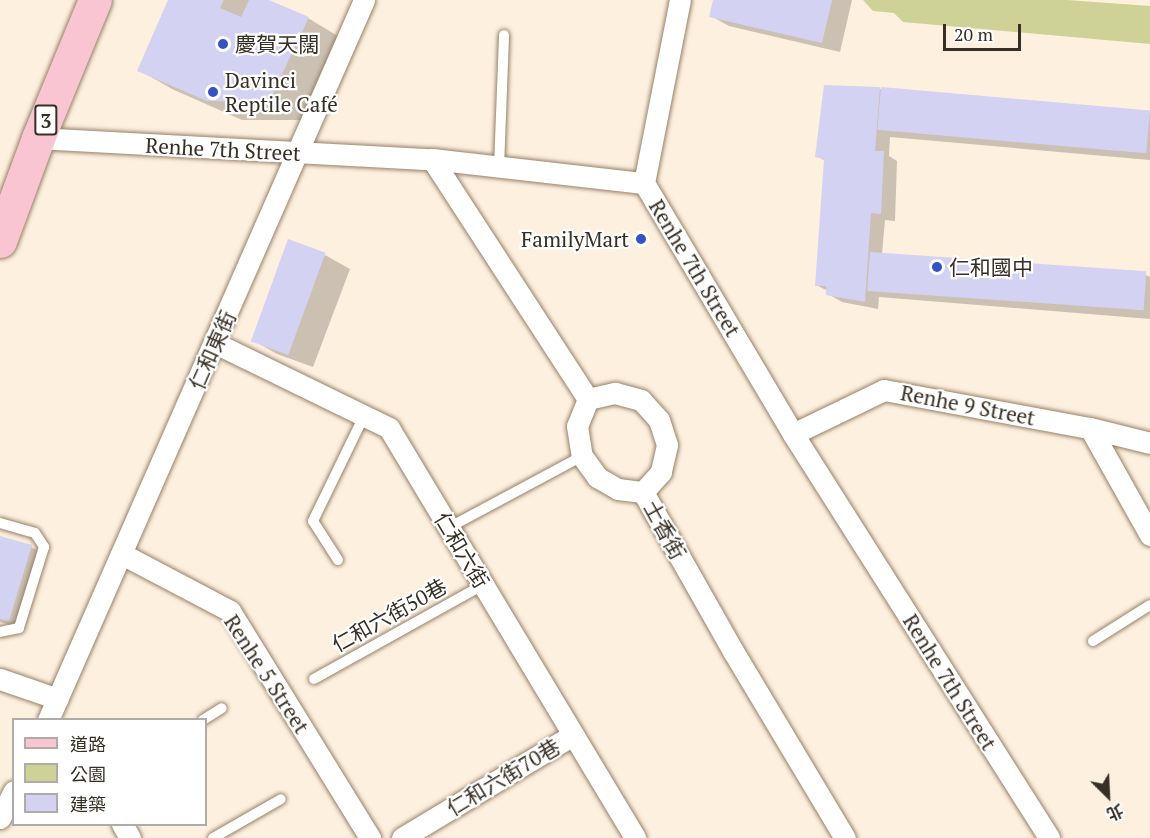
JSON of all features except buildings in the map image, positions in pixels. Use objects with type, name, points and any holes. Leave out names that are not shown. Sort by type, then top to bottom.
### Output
[{"type":"main road","name":"3","points":[[0,241],[38,138],[95,0]]},
{"type":"street","name":"仁和東街","points":[[55,712],[364,0]]},
{"type":"street","points":[[644,183],[680,0]]},
{"type":"street","name":"Renhe 7th Street","points":[[38,138],[297,154],[432,159],[644,183],[794,434],[1049,838]]},
{"type":"street","points":[[432,159],[588,399]]},
{"type":"street","name":"仁和六街","points":[[215,343],[389,428],[634,838]]},
{"type":"street","name":"Renhe 9 Street","points":[[794,434],[884,390],[1090,428],[1150,443]]},
{"type":"street","points":[[588,399],[615,393],[640,400],[659,420],[667,446],[661,472],[643,492]]},
{"type":"street","points":[[582,456],[578,426],[588,399]]},
{"type":"street","points":[[1090,428],[1150,534]]},
{"type":"street","name":"士香街","points":[[582,456],[597,477],[618,489],[643,492],[733,651],[845,838]]},
{"type":"street","name":"Renhe 5 Street","points":[[122,554],[230,611],[370,838]]},
{"type":"street","points":[[0,679],[55,712]]},
{"type":"street","name":"仁和六街70巷","points":[[402,838],[573,735]]},
{"type":"street","points":[[0,818],[12,794]]},
{"type":"lane","points":[[499,166],[504,35]]},
{"type":"lane","points":[[338,560],[313,521],[364,416]]},
{"type":"lane","points":[[448,528],[582,456]]},
{"type":"lane","points":[[0,524],[35,533],[44,547],[19,628],[0,632]]},
{"type":"lane","name":"仁和六街50巷","points":[[314,679],[483,585]]},
{"type":"lane","points":[[1093,641],[1150,605]]},
{"type":"lane","points":[[206,718],[222,708]]},
{"type":"lane","points":[[213,838],[281,799]]},
{"type":"green space","points":[[863,0],[1067,0],[1150,6],[1150,44],[903,22],[894,13],[873,11]]},
{"type":"place","name":"慶賀天闊","points":[[223,44]]},
{"type":"place","name":"Davinci Reptile Café","points":[[213,92]]},
{"type":"place","name":"FamilyMart","points":[[641,239]]},
{"type":"place","name":"仁和國中","points":[[937,267]]}]
